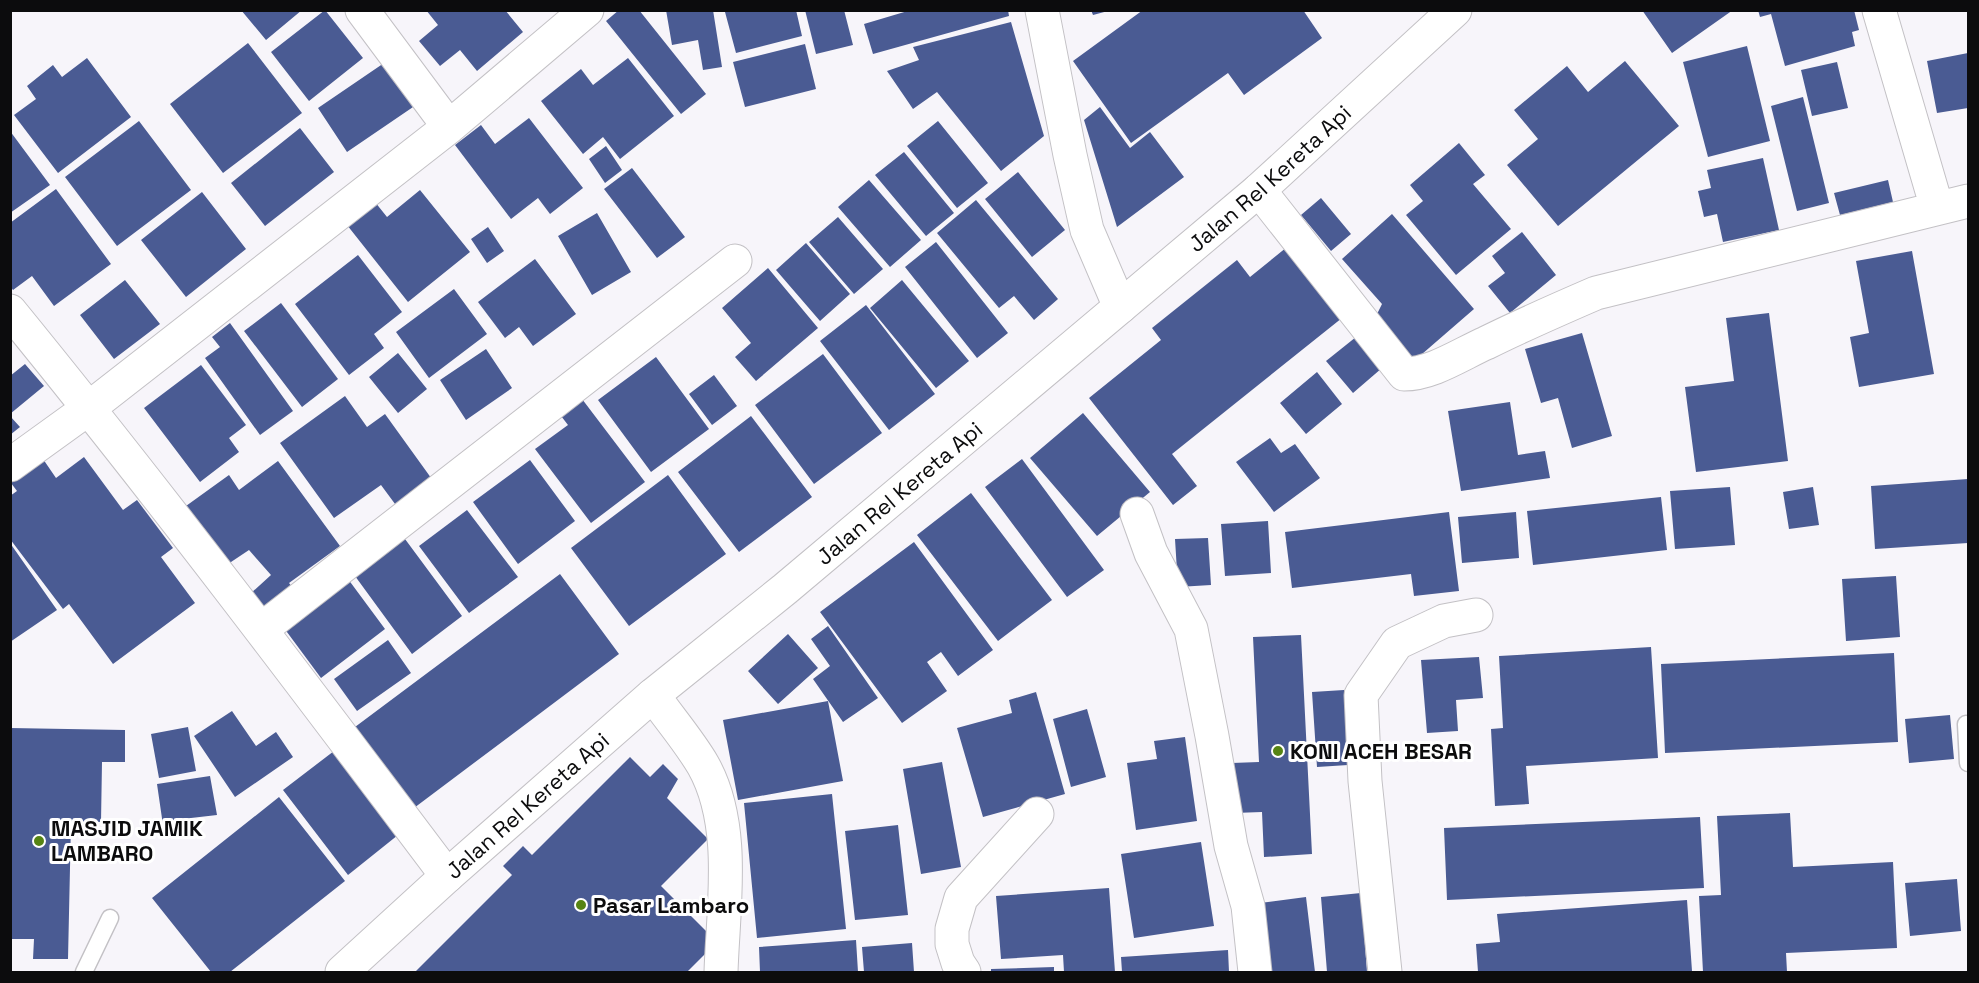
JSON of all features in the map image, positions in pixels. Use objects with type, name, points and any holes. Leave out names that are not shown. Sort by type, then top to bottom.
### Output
[{"type":"street","points":[[362,10],[449,127]]},
{"type":"street","points":[[10,465],[89,408],[449,127],[587,10]]},
{"type":"street","points":[[1042,10],[1087,230],[1120,308]]},
{"type":"street","name":"Jalan Rel Kereta Api","points":[[342,972],[652,695],[785,589],[1259,190],[1455,10]]},
{"type":"street","points":[[1879,10],[1937,208]]},
{"type":"street","points":[[1259,190],[1404,374],[1415,374],[1435,367],[1596,293],[1968,201]]},
{"type":"street","points":[[262,629],[735,261]]},
{"type":"street","points":[[10,311],[262,629],[447,876]]},
{"type":"street","points":[[1137,514],[1151,553],[1191,629],[1231,846],[1248,906],[1255,972]]},
{"type":"street","points":[[1385,972],[1365,781],[1361,695],[1397,643],[1444,621],[1476,615]]},
{"type":"street","points":[[652,695],[704,766],[720,809],[725,851],[721,972]]},
{"type":"street","points":[[964,972],[958,963],[952,944],[952,929],[961,898],[1037,814]]},
{"type":"lane","points":[[1966,724],[1968,762]]},
{"type":"lane","points":[[84,972],[110,918]]},
{"type":"building","points":[[241,10],[302,10],[266,40]]},
{"type":"building","points":[[325,10],[363,58],[309,101],[271,52]]},
{"type":"building","points":[[426,10],[505,10],[523,32],[477,71],[460,50],[440,66],[419,41],[438,25]]},
{"type":"building","points":[[619,10],[639,10],[706,94],[681,114],[606,21]]},
{"type":"building","points":[[666,10],[713,10],[722,67],[703,70],[698,40],[672,45]]},
{"type":"building","points":[[730,10],[796,10],[802,36],[736,53],[725,12]]},
{"type":"building","points":[[805,10],[844,10],[853,45],[816,54]]},
{"type":"building","points":[[911,10],[1008,10],[1009,16],[873,54],[864,24]]},
{"type":"building","points":[[1091,10],[1108,10],[1108,11],[1093,15]]},
{"type":"building","points":[[1143,10],[1303,10],[1322,38],[1244,95],[1228,73],[1131,143],[1073,61]]},
{"type":"building","points":[[1642,10],[1733,10],[1672,53]]},
{"type":"building","points":[[1758,10],[1854,10],[1859,30],[1852,32],[1855,46],[1785,66],[1771,14],[1760,17]]},
{"type":"building","points":[[1011,22],[1044,136],[1001,171],[937,92],[913,109],[887,71],[919,60],[913,47]]},
{"type":"building","points":[[248,43],[302,113],[223,173],[170,104]]},
{"type":"building","points":[[805,44],[816,89],[745,107],[733,62]]},
{"type":"building","points":[[1747,46],[1770,141],[1708,157],[1683,62]]},
{"type":"building","points":[[1968,53],[1968,108],[1937,113],[1927,61]]},
{"type":"building","points":[[87,58],[131,117],[58,173],[14,115],[36,99],[27,86],[53,65],[62,77]]},
{"type":"building","points":[[628,58],[674,116],[620,159],[603,137],[583,154],[541,101],[581,69],[593,85]]},
{"type":"building","points":[[387,61],[416,105],[347,152],[318,108]]},
{"type":"building","points":[[1625,61],[1679,126],[1558,226],[1507,165],[1538,139],[1514,110],[1567,66],[1588,92]]},
{"type":"building","points":[[1837,62],[1848,108],[1812,116],[1801,70]]},
{"type":"building","points":[[1803,97],[1829,203],[1797,211],[1771,106]]},
{"type":"building","points":[[1100,107],[1130,148],[1150,132],[1184,177],[1117,227],[1084,120]]},
{"type":"building","points":[[529,118],[583,188],[550,214],[538,198],[511,219],[455,145],[481,125],[495,144]]},
{"type":"building","points":[[139,121],[191,190],[117,246],[65,177]]},
{"type":"building","points":[[938,121],[988,183],[957,208],[907,146]]},
{"type":"building","points":[[300,128],[334,172],[265,226],[231,183]]},
{"type":"building","points":[[10,131],[50,185],[10,213]]},
{"type":"building","points":[[1459,143],[1485,175],[1473,184],[1511,229],[1456,275],[1406,215],[1423,201],[1410,185]]},
{"type":"building","points":[[606,146],[622,170],[605,183],[589,159]]},
{"type":"building","points":[[904,152],[954,213],[926,236],[875,175]]},
{"type":"building","points":[[1763,158],[1779,230],[1723,242],[1717,214],[1704,217],[1698,191],[1711,188],[1707,170]]},
{"type":"building","points":[[632,168],[685,237],[657,258],[604,189]]},
{"type":"building","points":[[1018,172],[1065,230],[1032,257],[985,199]]},
{"type":"building","points":[[869,180],[921,240],[890,267],[838,207]]},
{"type":"building","points":[[1888,180],[1893,202],[1840,215],[1834,193]]},
{"type":"building","points":[[56,189],[111,264],[54,306],[32,276],[13,290],[10,286],[10,223]]},
{"type":"building","points":[[420,190],[470,252],[408,302],[347,225],[375,202],[387,217]]},
{"type":"building","points":[[202,192],[246,249],[186,297],[141,240]]},
{"type":"building","points":[[1321,198],[1351,234],[1331,251],[1301,215]]},
{"type":"building","points":[[976,200],[1058,299],[1034,320],[1014,296],[999,308],[937,233]]},
{"type":"building","points":[[597,213],[631,272],[592,295],[558,236]]},
{"type":"building","points":[[1392,214],[1474,309],[1414,361],[1376,316],[1382,304],[1342,259]]},
{"type":"building","points":[[838,217],[883,269],[854,294],[809,242]]},
{"type":"building","points":[[488,227],[504,251],[487,263],[471,239]]},
{"type":"building","points":[[1522,232],[1556,275],[1510,313],[1488,286],[1505,273],[1492,256]]},
{"type":"building","points":[[936,242],[1008,333],[977,358],[905,267]]},
{"type":"building","points":[[806,243],[850,294],[820,321],[776,270]]},
{"type":"building","points":[[1287,247],[1342,318],[1172,454],[1197,486],[1173,505],[1089,398],[1161,340],[1152,328],[1237,260],[1250,277]]},
{"type":"building","points":[[1912,251],[1934,374],[1859,387],[1850,337],[1869,333],[1856,261]]},
{"type":"building","points":[[358,255],[402,312],[374,334],[384,348],[349,375],[295,304]]},
{"type":"building","points":[[535,259],[576,314],[533,346],[519,327],[505,338],[478,302]]},
{"type":"building","points":[[768,268],[818,328],[756,381],[735,357],[751,343],[722,308]]},
{"type":"building","points":[[125,280],[160,324],[114,359],[80,315]]},
{"type":"building","points":[[902,280],[969,361],[936,388],[870,308]]},
{"type":"building","points":[[454,289],[487,334],[429,378],[396,332]]},
{"type":"building","points":[[281,303],[338,379],[302,407],[244,331]]},
{"type":"building","points":[[866,305],[935,394],[889,430],[820,341]]},
{"type":"building","points":[[1769,313],[1788,461],[1696,472],[1685,387],[1734,381],[1726,318]]},
{"type":"building","points":[[230,323],[293,411],[260,435],[205,358],[220,347],[212,337]]},
{"type":"building","points":[[1582,333],[1612,436],[1572,448],[1558,398],[1541,403],[1525,349]]},
{"type":"building","points":[[1356,337],[1382,368],[1353,393],[1326,361]]},
{"type":"building","points":[[486,349],[512,388],[466,420],[440,380]]},
{"type":"building","points":[[398,353],[427,389],[398,413],[369,377]]},
{"type":"building","points":[[823,354],[882,433],[814,484],[755,405]]},
{"type":"building","points":[[656,357],[709,429],[651,472],[598,400]]},
{"type":"building","points":[[25,364],[44,386],[10,414],[10,376]]},
{"type":"building","points":[[201,365],[246,425],[229,438],[239,452],[200,482],[144,408]]},
{"type":"building","points":[[1317,372],[1342,404],[1306,434],[1280,403]]},
{"type":"building","points":[[714,375],[737,406],[712,425],[689,394]]},
{"type":"building","points":[[579,395],[645,482],[591,523],[535,449],[568,425],[558,412]]},
{"type":"building","points":[[345,396],[367,427],[385,414],[434,482],[398,508],[381,485],[334,518],[280,443]]},
{"type":"building","points":[[1510,402],[1518,455],[1545,451],[1550,478],[1461,491],[1448,411]]},
{"type":"building","points":[[1083,413],[1150,492],[1097,536],[1030,458]]},
{"type":"building","points":[[10,416],[20,427],[10,435]]},
{"type":"building","points":[[751,416],[812,497],[739,552],[678,472]]},
{"type":"building","points":[[1270,438],[1281,453],[1295,444],[1320,478],[1274,512],[1236,462]]},
{"type":"building","points":[[84,457],[123,510],[137,500],[173,548],[161,557],[195,603],[113,664],[69,604],[63,609],[10,539],[10,496],[17,491],[11,483],[43,459],[56,478]]},
{"type":"building","points":[[1022,459],[1104,570],[1067,597],[985,487]]},
{"type":"building","points":[[530,460],[575,521],[518,564],[473,502]]},
{"type":"building","points":[[278,461],[340,546],[289,583],[296,592],[265,615],[250,594],[271,575],[249,550],[228,564],[186,506],[229,475],[239,490]]},
{"type":"building","points":[[668,475],[726,554],[629,626],[571,548]]},
{"type":"building","points":[[1968,479],[1968,543],[1875,549],[1871,486]]},
{"type":"building","points":[[1730,487],[1735,545],[1675,549],[1670,491]]},
{"type":"building","points":[[1813,487],[1819,525],[1789,529],[1783,492]]},
{"type":"building","points":[[971,493],[1052,600],[998,641],[917,535]]},
{"type":"building","points":[[1661,497],[1667,550],[1533,565],[1527,511]]},
{"type":"building","points":[[467,510],[518,577],[469,613],[419,546]]},
{"type":"building","points":[[1449,512],[1459,591],[1414,596],[1411,574],[1292,588],[1285,532]]},
{"type":"building","points":[[1516,512],[1519,558],[1462,563],[1458,517]]},
{"type":"building","points":[[1268,521],[1271,573],[1225,576],[1221,524]]},
{"type":"building","points":[[1208,538],[1211,585],[1178,587],[1175,539]]},
{"type":"building","points":[[405,539],[462,616],[412,654],[355,576]]},
{"type":"building","points":[[914,542],[993,650],[958,676],[941,652],[927,662],[947,691],[902,723],[820,612]]},
{"type":"building","points":[[10,543],[57,610],[10,642]]},
{"type":"building","points":[[560,574],[619,654],[414,808],[355,727]]},
{"type":"building","points":[[1896,576],[1900,637],[1846,641],[1842,579]]},
{"type":"building","points":[[348,579],[385,629],[321,678],[284,628]]},
{"type":"building","points":[[828,626],[878,698],[843,722],[813,679],[830,666],[811,639]]},
{"type":"building","points":[[788,634],[818,668],[778,704],[748,671]]},
{"type":"building","points":[[1301,635],[1312,854],[1264,857],[1262,812],[1234,813],[1232,763],[1259,762],[1253,637]]},
{"type":"building","points":[[388,640],[411,673],[357,711],[334,679]]},
{"type":"building","points":[[1651,647],[1658,758],[1526,766],[1529,804],[1495,806],[1491,729],[1503,728],[1499,656]]},
{"type":"building","points":[[1894,653],[1898,742],[1665,753],[1661,664]]},
{"type":"building","points":[[1479,657],[1483,698],[1456,700],[1458,731],[1427,733],[1421,660]]},
{"type":"building","points":[[1344,690],[1348,765],[1317,767],[1312,692]]},
{"type":"building","points":[[1036,692],[1065,794],[983,817],[957,728],[1012,713],[1009,700]]},
{"type":"building","points":[[828,701],[843,781],[738,800],[723,720]]},
{"type":"building","points":[[1087,709],[1106,777],[1071,787],[1053,719]]},
{"type":"building","points":[[232,711],[256,746],[276,732],[293,757],[235,797],[194,736]]},
{"type":"building","points":[[1950,715],[1954,759],[1909,763],[1905,719]]},
{"type":"building","points":[[188,727],[196,771],[159,778],[151,734]]},
{"type":"building","points":[[10,728],[125,730],[125,762],[102,762],[101,822],[71,822],[68,959],[33,959],[34,939],[10,939]]},
{"type":"building","points":[[1185,737],[1197,821],[1136,830],[1127,763],[1157,759],[1154,741]]},
{"type":"building","points":[[334,751],[398,835],[348,875],[283,790]]},
{"type":"building","points":[[630,757],[650,777],[663,764],[678,779],[667,798],[708,839],[661,886],[717,942],[687,972],[415,972],[512,875],[503,866],[523,846],[532,855]]},
{"type":"building","points":[[942,762],[961,867],[921,874],[903,769]]},
{"type":"building","points":[[210,776],[217,815],[191,818],[193,835],[165,839],[157,784]]},
{"type":"building","points":[[832,794],[846,929],[757,938],[744,803]]},
{"type":"building","points":[[279,797],[345,881],[230,972],[211,972],[152,898]]},
{"type":"building","points":[[1790,813],[1793,867],[1893,862],[1897,948],[1786,953],[1787,972],[1703,972],[1699,896],[1721,895],[1717,816]]},
{"type":"building","points":[[1700,817],[1704,888],[1447,900],[1444,828]]},
{"type":"building","points":[[898,825],[908,915],[855,920],[845,831]]},
{"type":"building","points":[[1201,842],[1214,926],[1134,938],[1121,854]]},
{"type":"building","points":[[1957,879],[1961,931],[1910,936],[1905,883]]},
{"type":"building","points":[[1109,888],[1115,972],[1064,972],[1063,955],[1001,959],[996,896]]},
{"type":"building","points":[[1361,893],[1367,972],[1327,972],[1321,897]]},
{"type":"building","points":[[1306,897],[1315,972],[1268,972],[1260,903]]},
{"type":"building","points":[[1687,900],[1692,971],[1478,972],[1476,944],[1500,942],[1497,914]]},
{"type":"building","points":[[856,940],[858,972],[760,972],[759,947]]},
{"type":"building","points":[[912,943],[914,972],[864,972],[862,947]]},
{"type":"building","points":[[1228,950],[1229,972],[1122,972],[1121,957]]},
{"type":"building","points":[[1054,967],[1054,972],[991,972],[991,969]]},
{"type":"place","name":"KONI ACEH BESAR","points":[[1278,751]]},
{"type":"place","name":"MASJID JAMIK LAMBARO","points":[[39,841]]},
{"type":"place","name":"Pasar Lambaro","points":[[581,905]]}]
